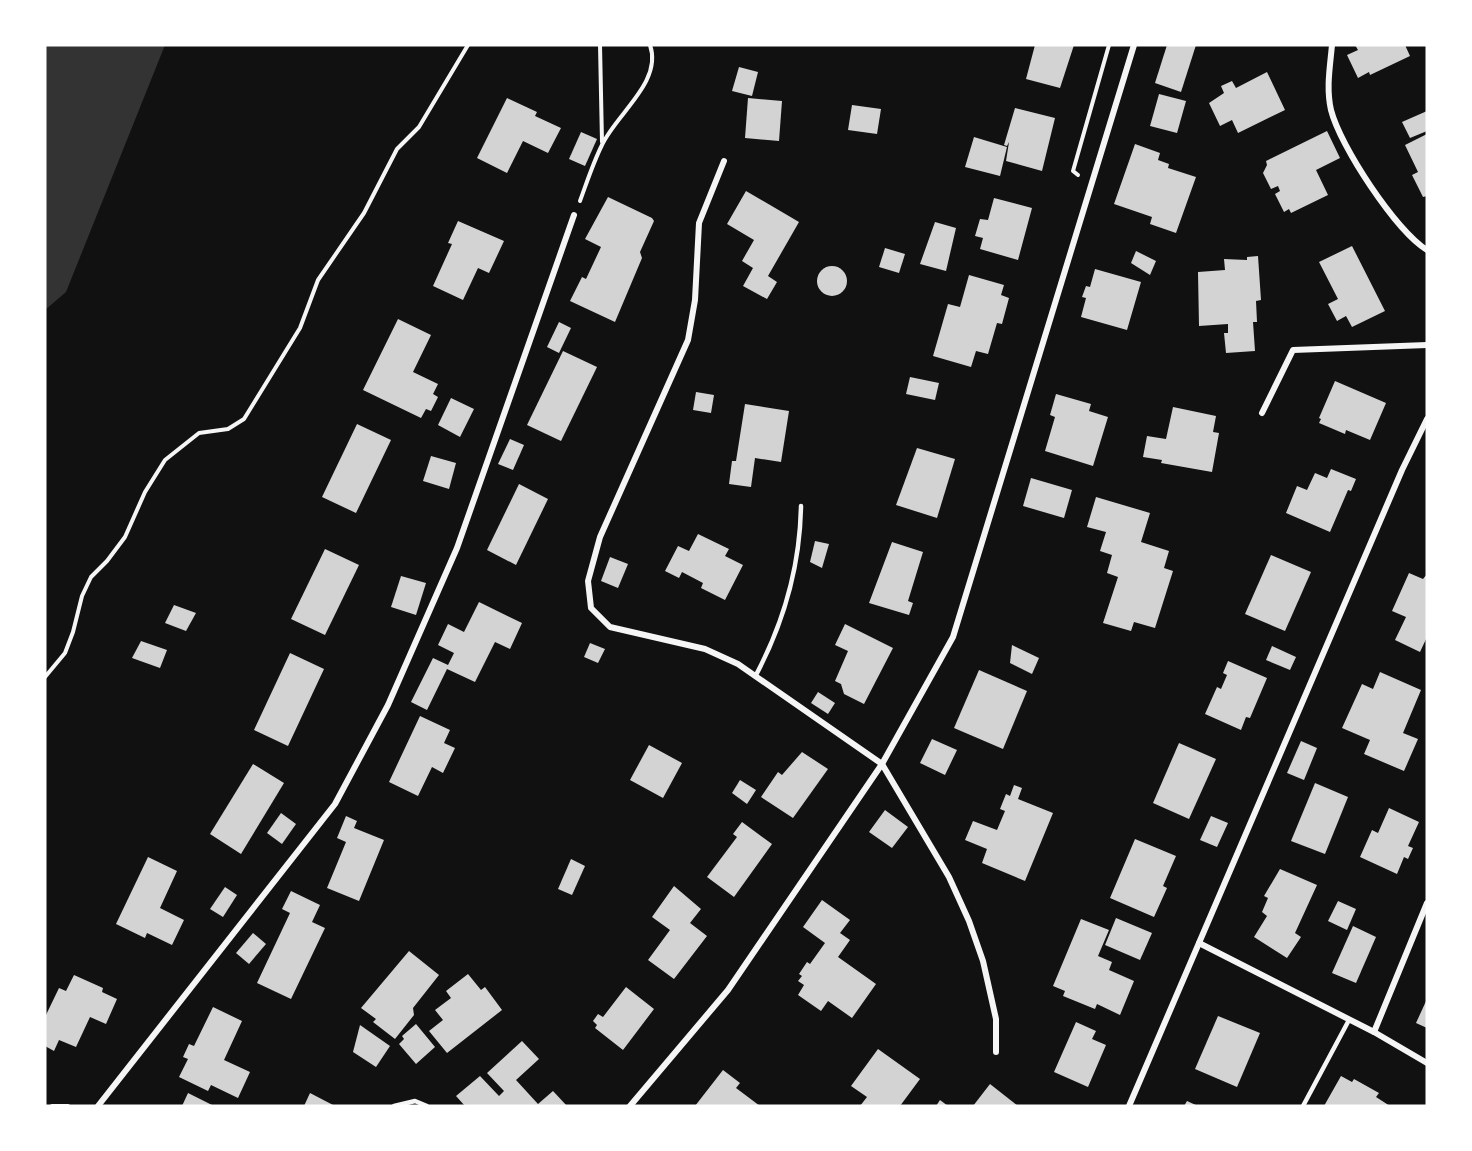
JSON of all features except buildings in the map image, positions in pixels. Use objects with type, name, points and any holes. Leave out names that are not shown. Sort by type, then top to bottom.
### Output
[{"type":"street","points":[[630,1106],[728,990],[882,764],[952,637],[1134,45]]},
{"type":"street","points":[[1332,45],[1329,95],[1337,127],[1374,189],[1413,241],[1427,250]]},
{"type":"street","points":[[724,160],[699,223],[695,300],[688,340],[600,537],[591,568],[588,591],[596,615],[610,627],[705,650],[756,675],[882,764],[949,877],[969,921],[983,961],[994,1010],[996,1052]]},
{"type":"street","points":[[98,1106],[335,804],[372,735],[388,705],[457,548],[574,215]]},
{"type":"street","points":[[1262,413],[1293,350],[1427,345]]},
{"type":"street","points":[[1129,1106],[1402,470],[1427,419]]},
{"type":"street","points":[[1374,1032],[1427,903]]},
{"type":"street","points":[[1199,943],[1374,1032],[1427,1063]]},
{"type":"lane","points":[[756,675],[769,650],[796,571],[801,538],[801,506]]},
{"type":"lane","points":[[1304,1106],[1349,1020]]},
{"type":"lane","points":[[394,1106],[415,1101],[427,1106]]},
{"type":"path","points":[[45,677],[65,653],[82,596],[91,577],[107,561],[125,537],[145,492],[165,460],[200,433],[228,429],[244,419],[300,328],[318,280],[364,213],[397,149],[419,127],[468,45]]},
{"type":"path","points":[[600,45],[602,143]]},
{"type":"path","points":[[574,215],[602,143],[650,74],[654,55],[650,45]]},
{"type":"path","points":[[1090,189],[1073,171],[1109,45]]},
{"type":"path","points":[[52,1106],[68,1106]]},
{"type":"shaded area","points":[[45,45],[165,45],[66,292],[45,310]]}]
